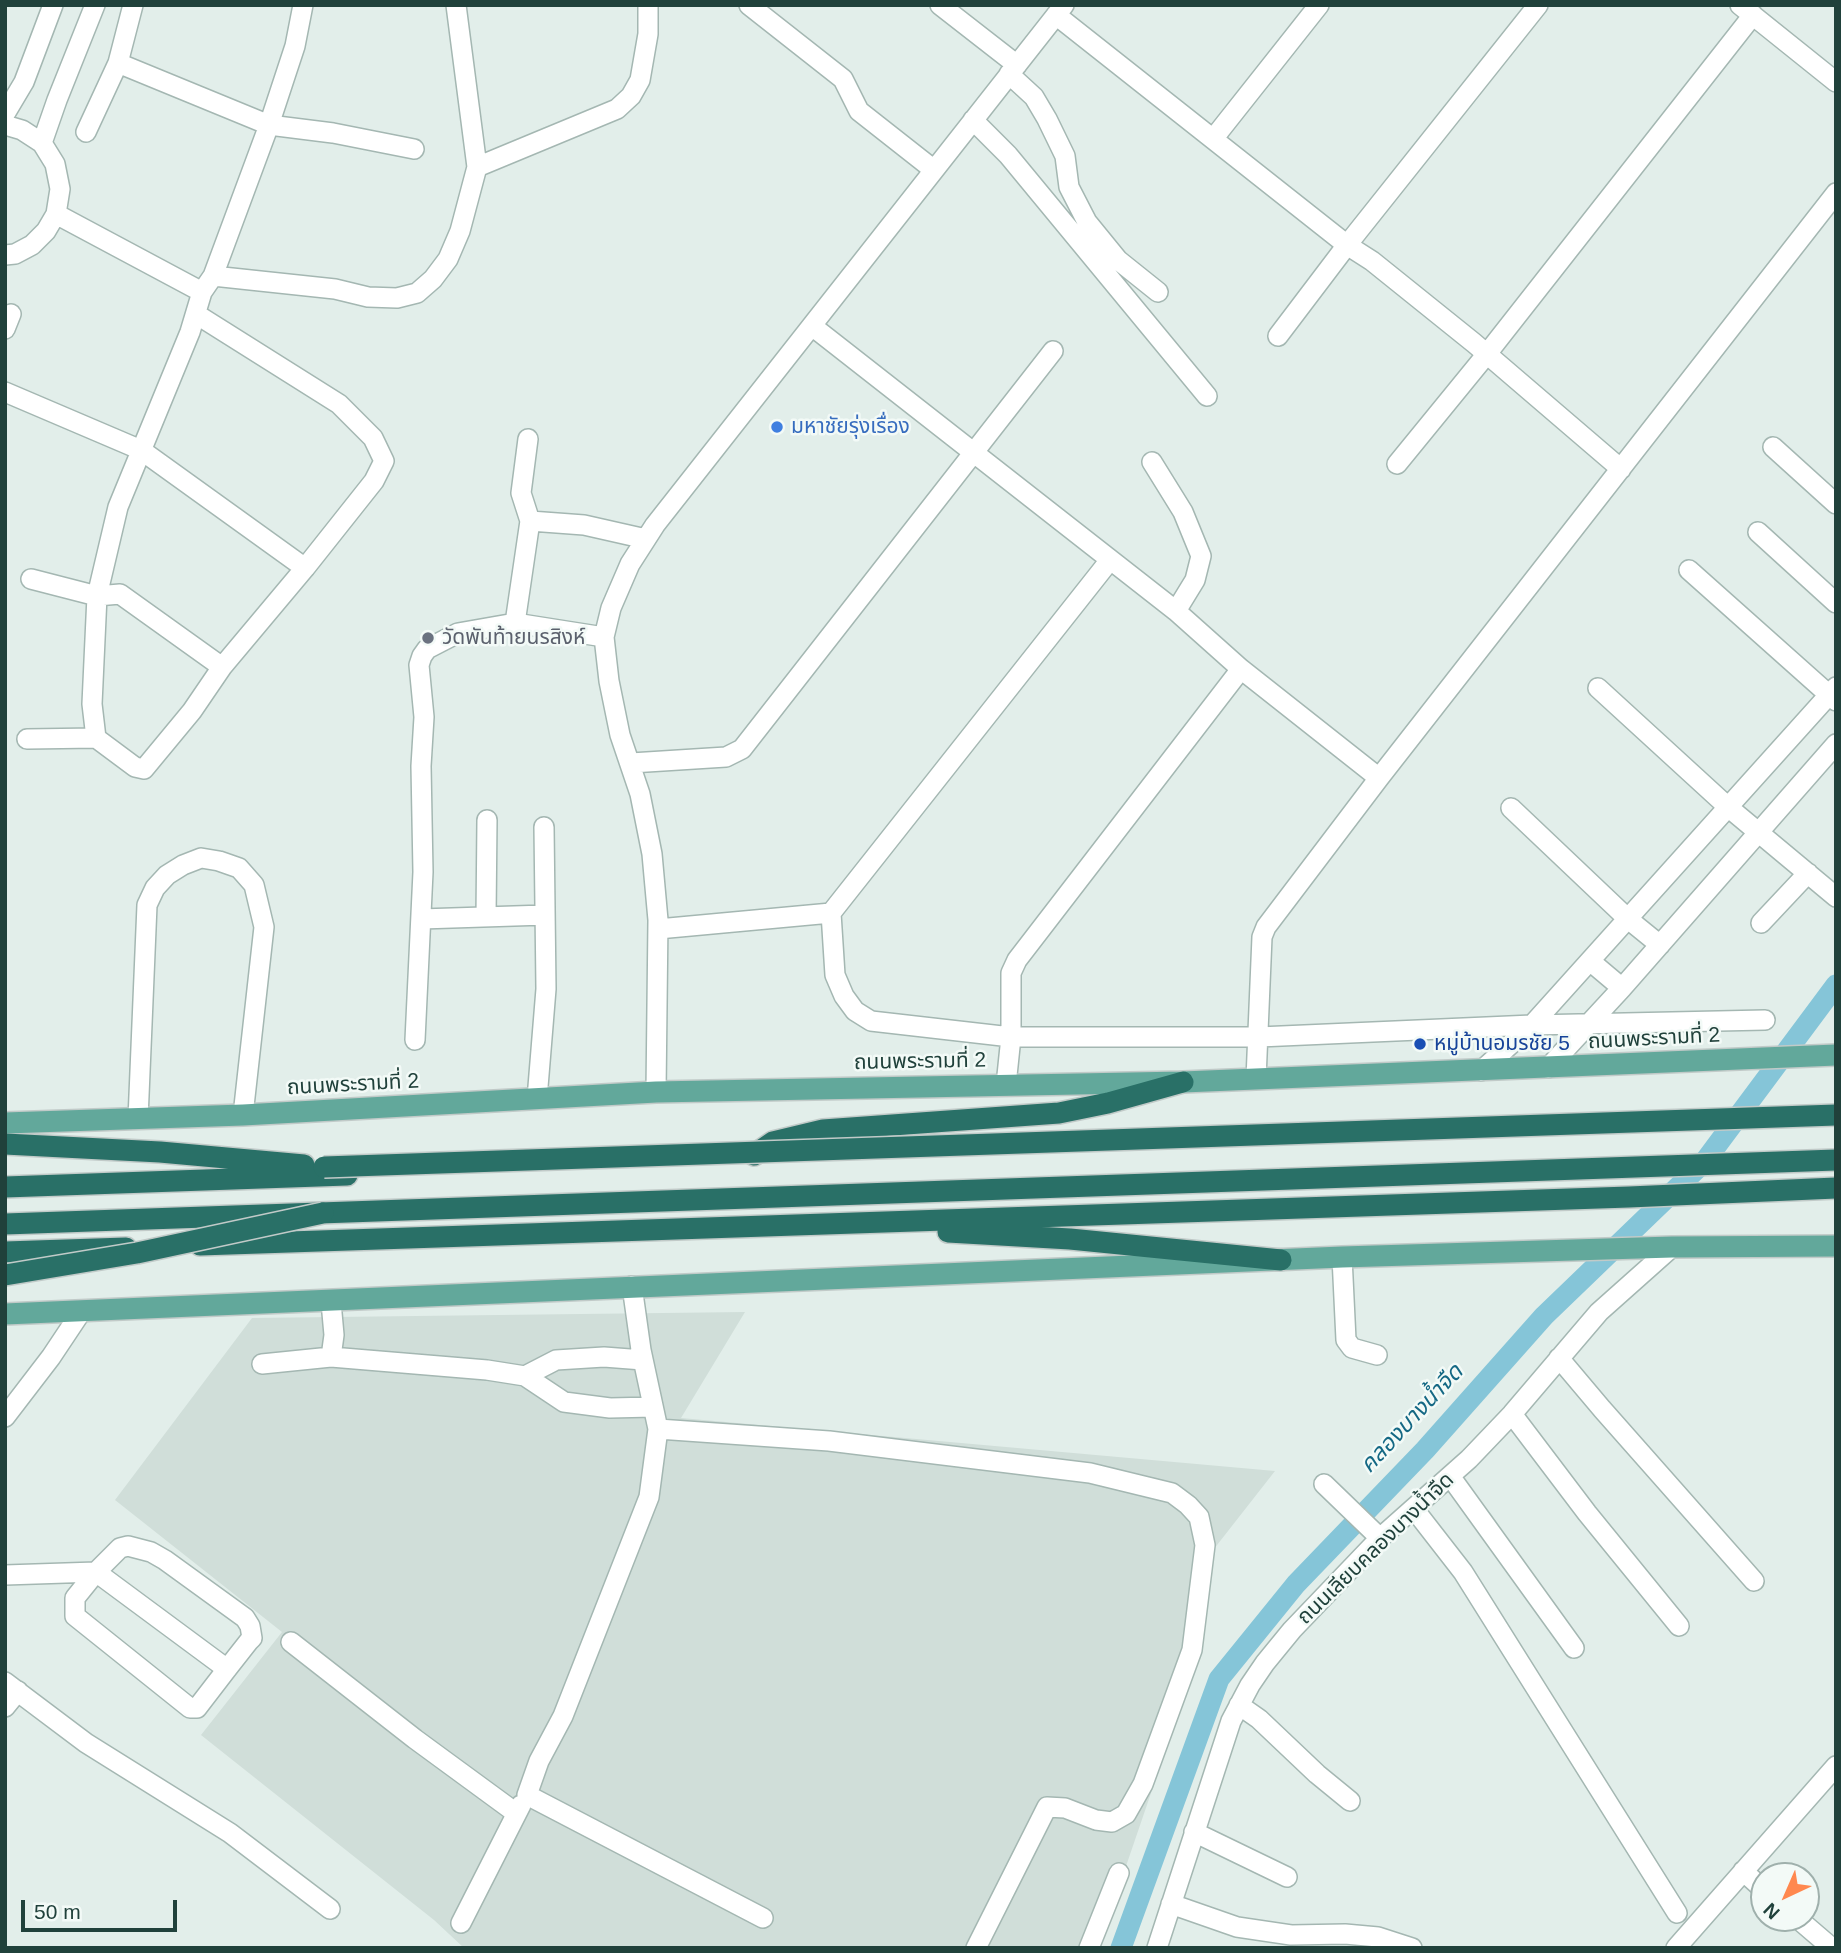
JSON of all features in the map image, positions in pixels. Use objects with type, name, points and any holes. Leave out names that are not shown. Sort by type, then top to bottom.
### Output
[{"type":"highway","points":[[747,1161],[762,1147],[773,1142],[823,1130],[1059,1113],[1108,1103],[1183,1082]]},
{"type":"highway","points":[[5,1178],[1836,1115]]},
{"type":"highway","points":[[5,1187],[1836,1120]]},
{"type":"highway","points":[[5,1144],[160,1152],[324,1167]]},
{"type":"highway","points":[[5,1224],[1836,1160]]},
{"type":"highway","points":[[5,1252],[1836,1188]]},
{"type":"highway","points":[[5,1275],[136,1253],[323,1213]]},
{"type":"highway","points":[[768,1226],[1069,1239],[1280,1260]]},
{"type":"main road","name":"ถนนพระรามที่ 2","points":[[5,1123],[243,1115],[656,1092],[1183,1082],[1831,1055]]},
{"type":"main road","points":[[5,1314],[1342,1257],[1836,1245]]},
{"type":"street","points":[[5,114],[24,82],[53,5]]},
{"type":"street","points":[[42,143],[95,5]]},
{"type":"street","points":[[86,132],[118,63],[133,5]]},
{"type":"street","points":[[96,738],[92,704],[97,596],[118,507],[270,125],[295,47],[303,5]]},
{"type":"street","points":[[56,214],[208,284],[335,289],[368,297],[397,298],[417,293],[433,279],[448,259],[460,231],[477,167],[456,5]]},
{"type":"street","points":[[477,167],[617,109],[631,96],[640,80],[648,34],[648,5]]},
{"type":"street","points":[[940,5],[1013,69],[1034,97],[1065,156],[1069,187],[1087,222],[1118,260],[1158,292]]},
{"type":"street","points":[[1213,139],[1319,5]]},
{"type":"street","points":[[1278,336],[1538,5]]},
{"type":"street","points":[[740,6],[842,79],[859,111],[934,170]]},
{"type":"street","points":[[656,1092],[658,929],[652,854],[640,794],[620,735],[609,681],[604,637],[611,607],[630,565],[646,539],[1060,10],[1213,139],[1347,246],[1372,261],[1621,468]]},
{"type":"street","points":[[1396,464],[1486,355],[1746,10],[1836,82]]},
{"type":"street","points":[[118,63],[270,125],[333,133],[414,149]]},
{"type":"street","points":[[973,120],[1008,155],[1207,396]]},
{"type":"street","points":[[5,125],[22,130],[42,143],[55,164],[60,189],[56,214],[47,231],[15,254],[5,255]]},
{"type":"street","points":[[1256,1079],[1262,937],[1266,928],[1379,778],[1836,193]]},
{"type":"street","points":[[27,739],[96,738],[135,767],[144,769],[192,711],[222,667],[374,481],[384,461],[373,438],[339,404],[196,314]]},
{"type":"street","points":[[812,326],[1176,611],[1241,670],[1379,778]]},
{"type":"street","points":[[631,763],[726,757],[741,750],[1053,351]]},
{"type":"street","points":[[5,393],[141,450],[305,568]]},
{"type":"street","points":[[515,624],[530,521],[521,494],[528,439]]},
{"type":"street","points":[[1773,447],[1836,504]]},
{"type":"street","points":[[1152,462],[1183,512],[1201,556],[1195,580],[1176,611]]},
{"type":"street","points":[[530,521],[584,525],[646,539]]},
{"type":"street","points":[[1758,532],[1836,603]]},
{"type":"street","points":[[1111,560],[831,913],[835,975],[855,1012],[871,1021],[1011,1037],[1259,1037],[1532,1025],[1765,1020]]},
{"type":"street","points":[[1481,1071],[1532,1025],[1833,694],[1689,570]]},
{"type":"street","points":[[31,579],[97,596],[120,594],[222,667]]},
{"type":"street","points":[[415,1040],[423,872],[421,766],[424,717],[419,665],[422,656],[427,649],[458,634],[515,624],[604,637]]},
{"type":"street","points":[[1006,1085],[1011,1037],[1012,973],[1017,960],[1241,670]]},
{"type":"street","points":[[1598,688],[1728,807],[1836,897]]},
{"type":"street","points":[[1548,1068],[1622,988],[1836,744]]},
{"type":"street","points":[[1511,808],[1628,919],[1660,945]]},
{"type":"street","points":[[486,917],[487,820]]},
{"type":"street","points":[[537,1099],[546,989],[544,827]]},
{"type":"street","points":[[138,1119],[147,905],[155,888],[167,875],[183,864],[201,858],[239,868],[254,885],[264,928],[243,1115]]},
{"type":"street","points":[[1761,922],[1808,873]]},
{"type":"street","points":[[658,929],[831,913]]},
{"type":"street","points":[[421,919],[545,915]]},
{"type":"street","points":[[1590,961],[1622,988]]},
{"type":"street","name":"ถนนเลียบคลองบางน้ำจืด","points":[[1157,1948],[1238,1705],[1265,1663],[1374,1532],[1414,1509],[1450,1476],[1512,1414],[1599,1312],[1672,1247]]},
{"type":"street","points":[[1342,1257],[1346,1340],[1352,1348],[1377,1355]]},
{"type":"street","points":[[461,1923],[527,1795],[539,1761],[563,1716],[649,1497],[658,1429],[643,1360],[632,1286]]},
{"type":"street","points":[[331,1302],[334,1335],[331,1357]]},
{"type":"street","points":[[5,1417],[51,1357],[80,1312]]},
{"type":"street","points":[[262,1364],[331,1357],[447,1365],[525,1376],[564,1402],[610,1408],[653,1406]]},
{"type":"street","points":[[525,1376],[556,1360],[604,1357],[643,1360]]},
{"type":"street","points":[[1559,1358],[1754,1581]]},
{"type":"street","points":[[1512,1414],[1587,1513],[1679,1626]]},
{"type":"street","points":[[658,1429],[829,1441],[1090,1473],[1172,1493],[1188,1504],[1199,1517],[1205,1545],[1192,1650],[1143,1784],[1126,1814],[1112,1822],[1096,1820],[1065,1808],[1047,1807],[976,1948]]},
{"type":"street","points":[[1450,1476],[1574,1648]]},
{"type":"street","points":[[1324,1484],[1374,1532]]},
{"type":"street","points":[[1414,1509],[1463,1572],[1677,1913]]},
{"type":"street","points":[[120,1548],[139,1548],[165,1560],[245,1618],[252,1638],[197,1708],[190,1708],[75,1616],[75,1598],[96,1572],[120,1548]]},
{"type":"street","points":[[5,1575],[96,1572],[228,1669]]},
{"type":"street","points":[[291,1642],[415,1739],[516,1813]]},
{"type":"street","points":[[9,1693],[230,1833],[330,1909]]},
{"type":"street","points":[[1238,1705],[1259,1719],[1350,1801]]},
{"type":"street","points":[[1676,1948],[1836,1766]]},
{"type":"street","points":[[527,1795],[763,1918]]},
{"type":"street","points":[[1195,1832],[1287,1877]]},
{"type":"street","points":[[1743,1871],[1750,1877]]},
{"type":"street","points":[[1089,1948],[1119,1873]]},
{"type":"street","points":[[1171,1904],[1237,1927],[1291,1935],[1345,1934],[1378,1937],[1412,1948]]},
{"type":"street","points":[[1813,1932],[1832,1948]]},
{"type":"shaded area","points":[[745,1312],[681,1418],[1275,1471],[1210,1554],[1201,1647],[1098,1948],[464,1948],[434,1920],[201,1735],[282,1632],[115,1500],[252,1318]]},
{"type":"waterway","name":"คลองบางน้ำจืด","points":[[1121,1948],[1219,1679],[1296,1584],[1425,1450],[1544,1316],[1705,1161],[1836,985]]},
{"type":"place","name":"มหาชัยรุ่งเรื่อง","points":[[777,427]]},
{"type":"place","name":"วัดพันท้ายนรสิงห์","points":[[428,638]]},
{"type":"place","name":"หมู่บ้านอมรชัย 5","points":[[1420,1044]]}]
